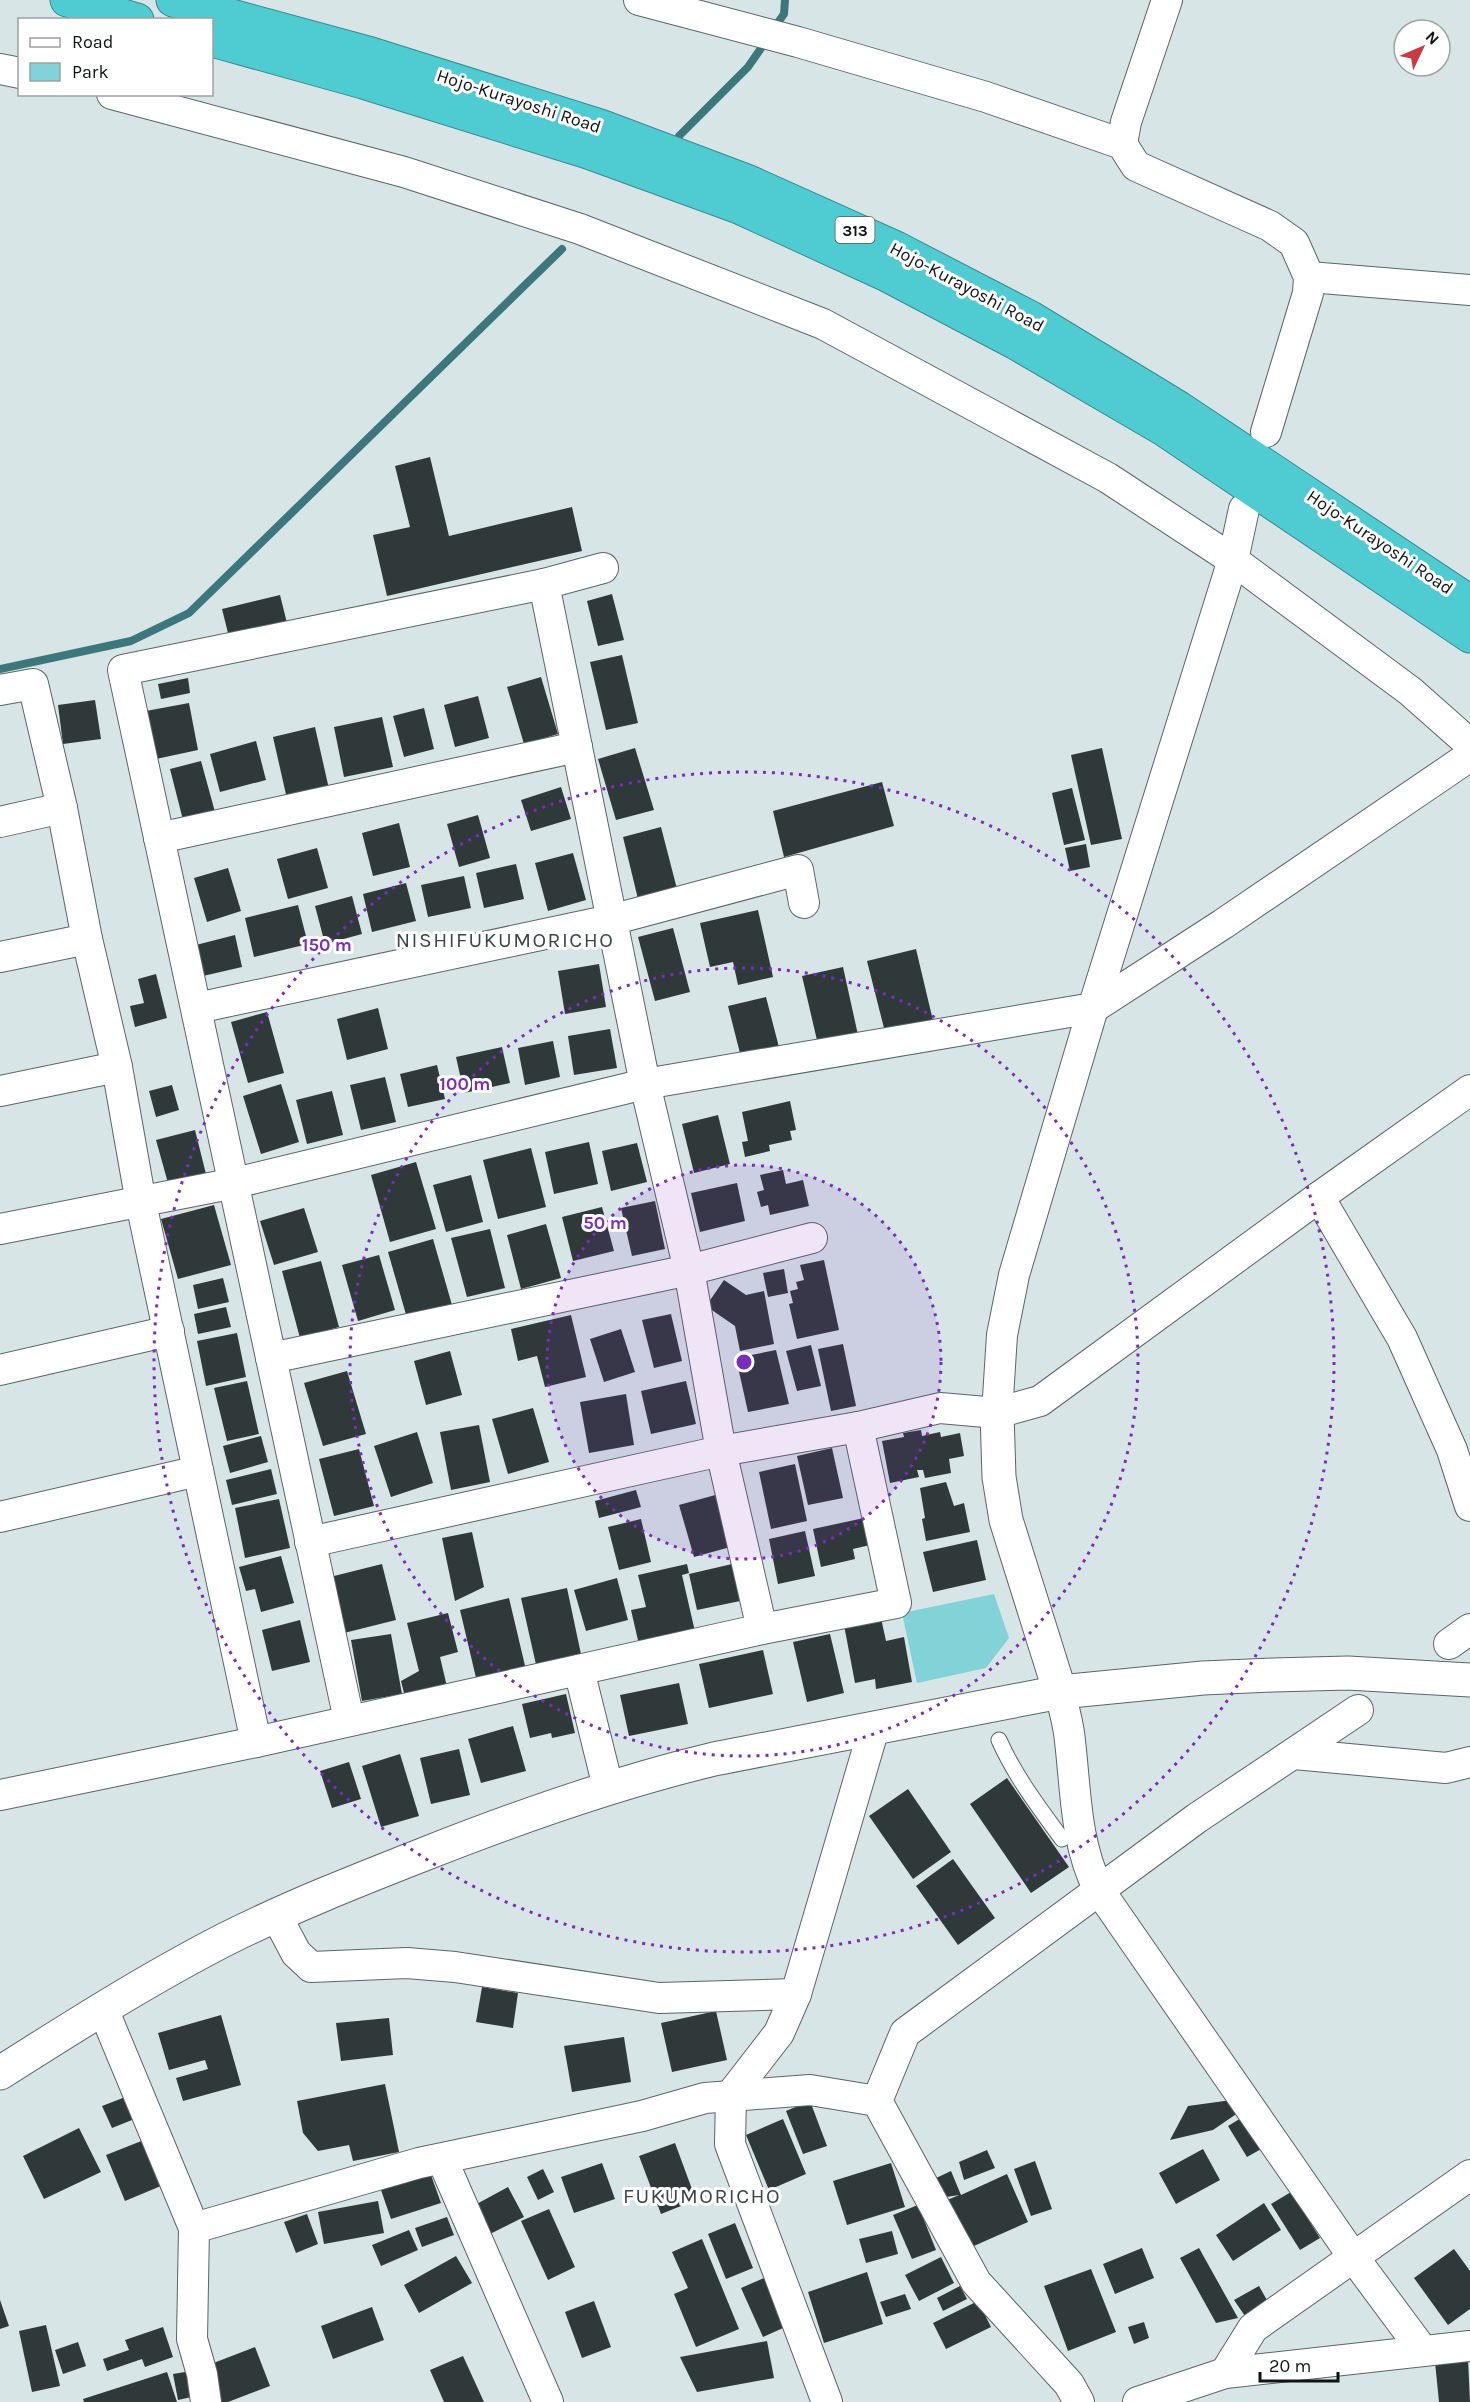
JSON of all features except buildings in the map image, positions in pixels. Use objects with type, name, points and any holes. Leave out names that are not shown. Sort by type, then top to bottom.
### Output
[{"type":"highway","points":[[67,0],[130,18]]},
{"type":"highway","name":"Hojo-Kurayoshi Road","points":[[173,0],[371,54],[600,126],[749,182],[896,248],[1030,318],[1179,408],[1470,602]]},
{"type":"highway","name":"Hojo-Kurayoshi Road","points":[[213,40],[363,82],[588,152],[739,207],[885,274],[1016,344],[1165,430],[1470,636]]},
{"type":"street","points":[[639,0],[1124,133]]},
{"type":"street","points":[[1167,0],[1124,133],[1136,166],[1270,226],[1294,243],[1309,278],[1308,293],[1266,432]]},
{"type":"street","points":[[0,69],[18,73]]},
{"type":"street","points":[[119,96],[426,179],[580,229],[823,324],[1108,478],[1233,560],[1410,691],[1470,744]]},
{"type":"street","points":[[1309,278],[1470,290]]},
{"type":"street","points":[[1244,509],[1233,560],[1093,1008],[1014,1275],[1002,1335],[997,1413],[999,1477],[1006,1521],[1060,1692],[1069,1730],[1084,1852],[1091,1874],[1099,1890],[1354,2258],[1423,2351]]},
{"type":"street","points":[[349,1720],[123,670],[544,584],[603,568]]},
{"type":"street","points":[[544,584],[645,1084],[689,1270],[721,1451],[762,1629]]},
{"type":"street","points":[[0,690],[33,684],[62,808],[87,939],[117,1067],[141,1203],[256,1742]]},
{"type":"street","points":[[159,838],[577,747]]},
{"type":"street","points":[[0,1229],[235,1183],[645,1084],[1093,1008],[1223,924],[1470,756]]},
{"type":"street","points":[[0,822],[62,808]]},
{"type":"street","points":[[197,1008],[611,920],[798,870],[804,903]]},
{"type":"street","points":[[0,957],[87,939]]},
{"type":"street","points":[[0,1091],[117,1067]]},
{"type":"street","points":[[310,1542],[721,1451],[858,1427],[940,1408],[997,1413],[1040,1401],[1470,1090]]},
{"type":"street","points":[[1319,1197],[1402,1338],[1452,1450],[1470,1506]]},
{"type":"street","points":[[271,1358],[689,1270],[812,1238]]},
{"type":"street","points":[[0,1370],[169,1331]]},
{"type":"street","points":[[0,1795],[256,1742],[762,1629],[896,1603],[858,1427]]},
{"type":"street","points":[[0,1517],[198,1471]]},
{"type":"street","points":[[579,1670],[608,1787]]},
{"type":"street","points":[[0,2073],[103,2009],[215,1945],[276,1915],[443,1847],[608,1787],[714,1759],[1060,1692],[1203,1677],[1348,1673],[1470,1680]]},
{"type":"street","points":[[876,2101],[905,2033],[1197,1818],[1358,1710]]},
{"type":"street","points":[[826,2402],[730,2144],[732,2095],[779,2033],[796,1994],[874,1728]]},
{"type":"street","points":[[1294,1754],[1446,1768],[1470,1762]]},
{"type":"street","points":[[276,1915],[296,1953],[311,1966],[407,1963],[455,1967],[659,1998],[796,1994]]},
{"type":"street","points":[[103,2009],[194,2228],[192,2339],[202,2374],[206,2402]]},
{"type":"street","points":[[194,2228],[270,2204],[442,2159],[642,2116],[705,2098],[810,2090],[876,2101]]},
{"type":"street","points":[[876,2101],[976,2282],[1069,2384],[1078,2402]]},
{"type":"street","points":[[442,2159],[548,2402]]},
{"type":"street","points":[[1225,2373],[1253,2328],[1470,2175]]},
{"type":"street","points":[[1138,2402],[1225,2373],[1470,2346]]},
{"type":"lane","points":[[999,1740],[1021,1784],[1062,1839]]},
{"type":"green space","points":[[994,1594],[1009,1638],[986,1668],[917,1683],[902,1613]]},
{"type":"waterway","points":[[774,28],[784,14],[785,0]]},
{"type":"waterway","points":[[679,136],[748,67],[766,41]]},
{"type":"waterway","points":[[0,669],[131,641],[189,613],[562,249]]},
{"type":"district","name":"NISHIFUKUMORICHO","points":[[505,940]]},
{"type":"district","name":"FUKUMORICHO","points":[[702,2196]]}]
